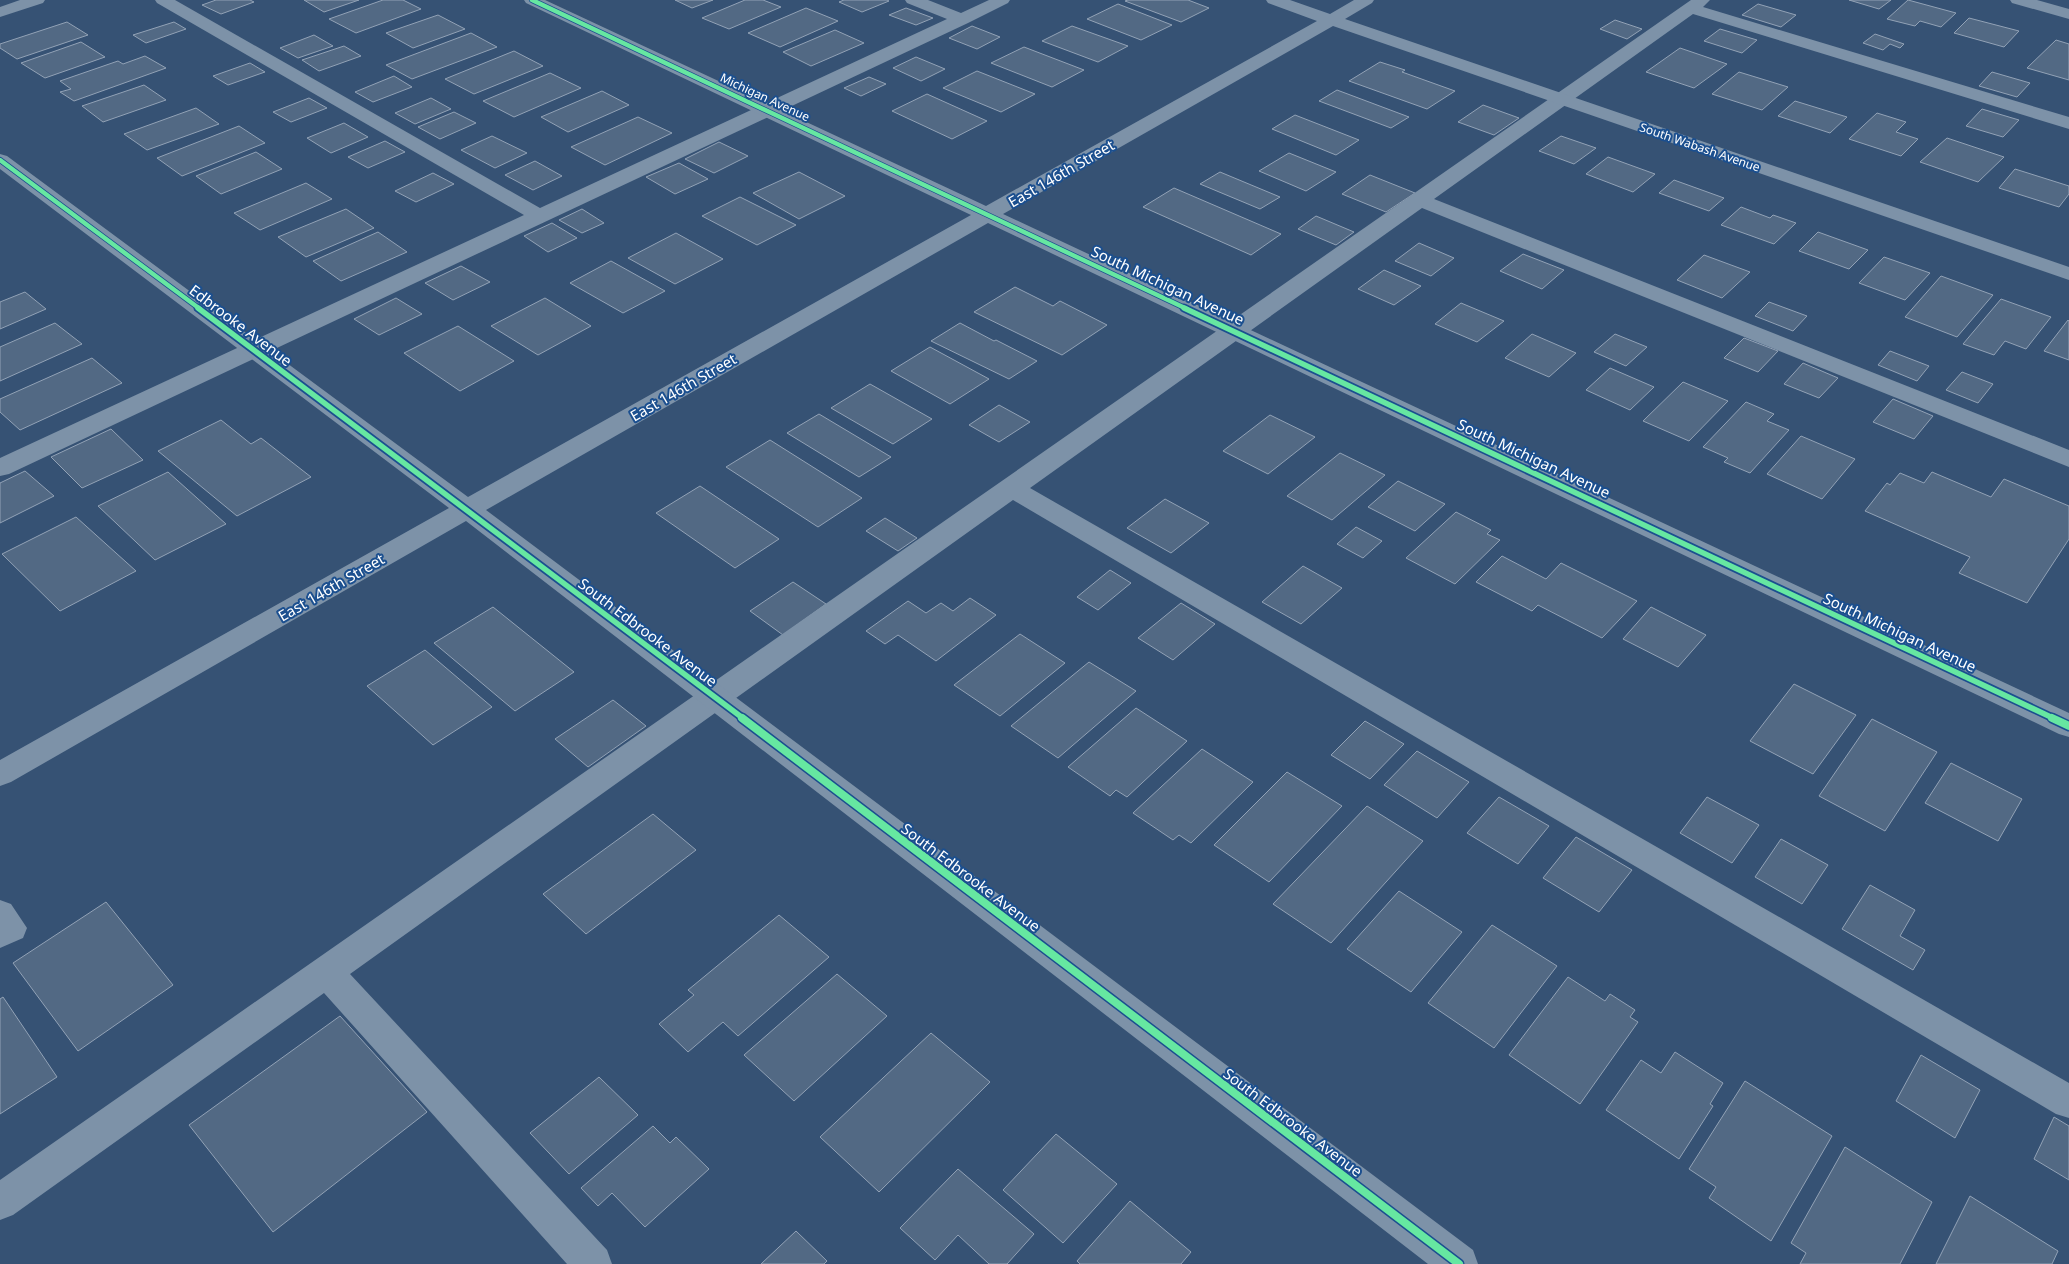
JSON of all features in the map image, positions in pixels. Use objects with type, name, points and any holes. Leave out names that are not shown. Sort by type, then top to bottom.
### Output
[{"type":"street","points":[[0,12],[37,0]]},
{"type":"street","points":[[163,0],[540,216]]},
{"type":"street","name":"Michigan Avenue","points":[[532,0],[988,214]]},
{"type":"street","points":[[913,0],[962,19]]},
{"type":"street","points":[[0,468],[1002,0]]},
{"type":"street","name":"South Wabash Avenue","points":[[1274,0],[2069,274]]},
{"type":"street","name":"East 146th Street","points":[[0,774],[1366,0]]},
{"type":"street","points":[[2018,0],[2069,14]]},
{"type":"street","points":[[0,1202],[1696,4],[2069,123]]},
{"type":"street","name":"Edbrooke Avenue","points":[[0,160],[467,509]]},
{"type":"street","points":[[1419,200],[2069,459]]},
{"type":"street","name":"South Michigan Avenue","points":[[988,214],[2069,726]]},
{"type":"street","points":[[1011,488],[2069,1102]]},
{"type":"street","name":"South Edbrooke Avenue","points":[[467,509],[1459,1264]]},
{"type":"street","points":[[0,914],[11,928],[0,934]]},
{"type":"street","points":[[326,972],[592,1264]]},
{"type":"building","points":[[216,0],[250,0],[254,2],[221,14],[202,5]]},
{"type":"building","points":[[304,0],[359,0],[324,12]]},
{"type":"building","points":[[383,0],[403,0],[421,9],[356,33],[329,19]]},
{"type":"building","points":[[675,0],[713,0],[692,8]]},
{"type":"building","points":[[745,0],[763,0],[781,7],[729,29],[702,18]]},
{"type":"building","points":[[844,0],[889,1],[862,12],[839,2]]},
{"type":"building","points":[[1188,0],[1209,8],[1181,22],[1125,1]]},
{"type":"building","points":[[1849,0],[1891,0],[1879,9]]},
{"type":"building","points":[[1908,0],[1956,13],[1941,27],[1920,21],[1915,26],[1887,19]]},
{"type":"building","points":[[1118,4],[1172,25],[1141,40],[1087,19]]},
{"type":"building","points":[[1758,4],[1796,15],[1781,27],[1742,15]]},
{"type":"building","points":[[806,8],[838,21],[780,47],[748,33]]},
{"type":"building","points":[[906,8],[933,18],[916,25],[889,15]]},
{"type":"building","points":[[438,15],[465,29],[413,48],[386,33]]},
{"type":"building","points":[[1969,18],[2019,31],[2004,47],[1954,33]]},
{"type":"building","points":[[1615,20],[1642,29],[1627,39],[1600,29]]},
{"type":"building","points":[[67,22],[88,35],[17,59],[0,48],[0,44]]},
{"type":"building","points":[[174,22],[186,29],[146,43],[133,35]]},
{"type":"building","points":[[972,26],[1000,37],[977,49],[949,38]]},
{"type":"building","points":[[1072,26],[1128,46],[1098,62],[1042,41]]},
{"type":"building","points":[[1720,29],[1757,40],[1742,53],[1704,41]]},
{"type":"building","points":[[835,30],[864,43],[811,66],[783,52]]},
{"type":"building","points":[[471,33],[497,47],[412,79],[386,65]]},
{"type":"building","points":[[1875,34],[1904,44],[1900,48],[1890,44],[1883,50],[1863,43]]},
{"type":"building","points":[[314,35],[333,46],[298,58],[280,48]]},
{"type":"building","points":[[2056,40],[2069,44],[2069,80],[2027,68]]},
{"type":"building","points":[[81,42],[105,57],[45,78],[21,63]]},
{"type":"building","points":[[344,46],[361,56],[319,71],[302,60]]},
{"type":"building","points":[[1024,47],[1084,70],[1052,87],[991,63]]},
{"type":"building","points":[[1680,48],[1727,64],[1694,88],[1646,72]]},
{"type":"building","points":[[514,51],[543,66],[474,94],[445,79]]},
{"type":"building","points":[[145,56],[166,68],[74,101],[60,92],[71,89],[60,81],[118,61],[123,64]]},
{"type":"building","points":[[916,57],[945,69],[921,81],[893,68]]},
{"type":"building","points":[[1380,62],[1405,70],[1402,72],[1455,91],[1427,109],[1349,81]]},
{"type":"building","points":[[250,63],[265,72],[228,85],[213,76]]},
{"type":"building","points":[[977,71],[1035,94],[1001,112],[943,88]]},
{"type":"building","points":[[1739,72],[1788,87],[1762,110],[1712,94]]},
{"type":"building","points":[[1992,72],[2030,83],[2017,97],[1979,86]]},
{"type":"building","points":[[550,73],[581,88],[514,117],[483,101]]},
{"type":"building","points":[[394,76],[412,87],[373,102],[355,92]]},
{"type":"building","points":[[869,77],[886,84],[861,96],[844,88]]},
{"type":"building","points":[[144,85],[166,100],[103,122],[82,106]]},
{"type":"building","points":[[1337,90],[1409,117],[1391,128],[1319,101]]},
{"type":"building","points":[[602,91],[629,105],[568,132],[541,117]]},
{"type":"building","points":[[927,94],[987,121],[952,139],[892,111]]},
{"type":"building","points":[[309,98],[327,108],[291,122],[273,112]]},
{"type":"building","points":[[431,98],[451,109],[415,124],[395,113]]},
{"type":"building","points":[[1795,101],[1847,117],[1830,133],[1778,116]]},
{"type":"building","points":[[1483,105],[1519,118],[1494,135],[1458,122]]},
{"type":"building","points":[[196,108],[219,124],[147,150],[124,134]]},
{"type":"building","points":[[1982,109],[2019,120],[2003,137],[1966,126]]},
{"type":"building","points":[[454,112],[476,123],[440,139],[418,127]]},
{"type":"building","points":[[1877,113],[1906,122],[1896,132],[1918,139],[1901,156],[1849,139]]},
{"type":"building","points":[[1295,115],[1359,140],[1336,155],[1272,129]]},
{"type":"building","points":[[638,117],[672,133],[605,165],[571,147]]},
{"type":"building","points":[[344,123],[368,137],[331,153],[307,138]]},
{"type":"building","points":[[239,126],[265,143],[182,176],[157,158]]},
{"type":"building","points":[[492,136],[527,153],[495,168],[461,150]]},
{"type":"building","points":[[1561,136],[1596,148],[1574,164],[1539,151]]},
{"type":"building","points":[[1947,138],[2004,157],[1978,182],[1920,162]]},
{"type":"building","points":[[385,141],[405,152],[368,168],[348,157]]},
{"type":"building","points":[[719,142],[748,156],[714,173],[685,159]]},
{"type":"building","points":[[256,152],[282,169],[221,194],[196,176]]},
{"type":"building","points":[[1289,153],[1336,172],[1306,191],[1259,171]]},
{"type":"building","points":[[1608,157],[1655,174],[1633,192],[1586,174]]},
{"type":"building","points":[[535,161],[562,176],[533,190],[505,175]]},
{"type":"building","points":[[679,163],[708,179],[675,194],[646,177]]},
{"type":"building","points":[[2015,169],[2069,186],[2069,194],[2059,207],[1999,188]]},
{"type":"building","points":[[799,172],[845,196],[799,219],[753,193]]},
{"type":"building","points":[[1220,172],[1280,197],[1260,209],[1200,184]]},
{"type":"building","points":[[433,173],[454,184],[416,202],[395,191]]},
{"type":"building","points":[[1370,175],[1415,193],[1386,212],[1342,194]]},
{"type":"building","points":[[1674,180],[1724,198],[1709,211],[1659,193]]},
{"type":"building","points":[[306,183],[332,199],[260,230],[234,213]]},
{"type":"building","points":[[1174,188],[1281,234],[1251,255],[1143,207]]},
{"type":"building","points":[[740,197],[796,225],[757,245],[702,216]]},
{"type":"building","points":[[1741,207],[1770,218],[1773,215],[1796,223],[1774,244],[1721,225]]},
{"type":"building","points":[[346,209],[374,228],[306,257],[278,237]]},
{"type":"building","points":[[582,209],[604,223],[582,233],[559,220]]},
{"type":"building","points":[[1316,216],[1354,232],[1336,245],[1298,229]]},
{"type":"building","points":[[552,223],[577,238],[548,252],[524,236]]},
{"type":"building","points":[[378,232],[407,252],[341,281],[313,261]]},
{"type":"building","points":[[1818,232],[1868,250],[1849,269],[1799,251]]},
{"type":"building","points":[[676,233],[723,259],[675,284],[628,258]]},
{"type":"building","points":[[1419,243],[1454,258],[1431,276],[1395,261]]},
{"type":"building","points":[[1523,254],[1564,270],[1542,289],[1500,271]]},
{"type":"building","points":[[1704,255],[1750,272],[1722,298],[1677,280]]},
{"type":"building","points":[[1884,257],[1930,273],[1905,300],[1859,283]]},
{"type":"building","points":[[611,261],[665,291],[623,313],[570,283]]},
{"type":"building","points":[[461,266],[490,282],[453,300],[425,283]]},
{"type":"building","points":[[1384,270],[1421,286],[1394,305],[1358,289]]},
{"type":"building","points":[[1941,276],[1993,295],[1957,337],[1905,317]]},
{"type":"building","points":[[1015,287],[1053,306],[1060,301],[1107,325],[1062,355],[974,312]]},
{"type":"building","points":[[25,292],[46,309],[0,329],[0,302]]},
{"type":"building","points":[[396,298],[422,314],[379,335],[354,319]]},
{"type":"building","points":[[545,298],[591,326],[538,355],[491,326]]},
{"type":"building","points":[[2001,299],[2051,317],[2026,349],[2005,341],[1994,355],[1963,344]]},
{"type":"building","points":[[1769,302],[1807,316],[1793,331],[1755,316]]},
{"type":"building","points":[[1461,303],[1504,321],[1477,342],[1435,324]]},
{"type":"building","points":[[2069,321],[2069,360],[2044,351]]},
{"type":"building","points":[[55,323],[82,344],[0,381],[0,347]]},
{"type":"building","points":[[960,323],[1037,361],[1009,379],[931,341]]},
{"type":"building","points":[[458,326],[514,361],[460,391],[404,353]]},
{"type":"building","points":[[1532,334],[1576,353],[1549,377],[1505,358]]},
{"type":"building","points":[[1615,334],[1647,347],[1626,366],[1594,352]]},
{"type":"building","points":[[1744,338],[1778,351],[1758,372],[1724,358]]},
{"type":"building","points":[[930,347],[989,379],[950,404],[891,371]]},
{"type":"building","points":[[1890,351],[1929,366],[1917,381],[1878,365]]},
{"type":"building","points":[[92,358],[122,383],[20,430],[0,412],[0,399]]},
{"type":"building","points":[[1803,363],[1838,378],[1819,398],[1784,384]]},
{"type":"building","points":[[1610,368],[1654,387],[1630,410],[1586,390]]},
{"type":"building","points":[[1962,372],[1993,384],[1978,403],[1946,390]]},
{"type":"building","points":[[1683,382],[1728,401],[1689,441],[1643,421]]},
{"type":"building","points":[[870,384],[932,419],[893,444],[831,408]]},
{"type":"building","points":[[1893,399],[1933,416],[1914,439],[1873,422]]},
{"type":"building","points":[[1746,402],[1774,414],[1767,421],[1789,430],[1750,473],[1724,462],[1728,458],[1703,447]]},
{"type":"building","points":[[999,405],[1030,422],[999,442],[969,425]]},
{"type":"building","points":[[819,414],[891,457],[859,477],[787,433]]},
{"type":"building","points":[[1270,415],[1315,437],[1268,474],[1223,451]]},
{"type":"building","points":[[221,420],[251,444],[261,438],[311,477],[237,516],[158,451]]},
{"type":"building","points":[[111,429],[143,460],[82,488],[51,457]]},
{"type":"building","points":[[1801,436],[1855,459],[1822,499],[1767,474]]},
{"type":"building","points":[[770,440],[862,498],[818,527],[726,467]]},
{"type":"building","points":[[1340,453],[1385,475],[1332,520],[1287,496]]},
{"type":"building","points":[[25,471],[54,496],[0,523],[0,483]]},
{"type":"building","points":[[168,472],[226,524],[155,560],[98,506]]},
{"type":"building","points":[[1932,472],[1991,497],[2004,479],[2069,506],[2069,539],[2027,603],[1959,573],[1970,557],[1865,511],[1887,483],[1890,485],[1900,473],[1924,483]]},
{"type":"building","points":[[1398,481],[1445,504],[1415,531],[1368,507]]},
{"type":"building","points":[[700,486],[779,539],[735,568],[656,513]]},
{"type":"building","points":[[1165,499],[1209,523],[1171,553],[1127,528]]},
{"type":"building","points":[[1456,512],[1491,530],[1487,534],[1500,540],[1455,584],[1406,558]]},
{"type":"building","points":[[76,517],[136,571],[60,611],[2,554]]},
{"type":"building","points":[[885,518],[917,538],[898,551],[866,531]]},
{"type":"building","points":[[1356,527],[1382,541],[1363,558],[1337,544]]},
{"type":"building","points":[[1502,556],[1546,579],[1561,563],[1637,601],[1602,638],[1538,605],[1532,611],[1476,582]]},
{"type":"building","points":[[1303,566],[1342,588],[1301,624],[1262,602]]},
{"type":"building","points":[[1110,570],[1131,583],[1098,610],[1077,597]]},
{"type":"building","points":[[793,582],[826,604],[783,635],[750,611]]},
{"type":"building","points":[[970,598],[996,615],[936,661],[898,635],[885,644],[866,631],[908,601],[926,613],[941,603],[953,611]]},
{"type":"building","points":[[1181,603],[1215,624],[1173,660],[1138,638]]},
{"type":"building","points":[[493,607],[574,672],[515,711],[434,643]]},
{"type":"building","points":[[1651,607],[1706,635],[1678,667],[1623,639]]},
{"type":"building","points":[[1020,634],[1065,663],[1000,716],[954,685]]},
{"type":"building","points":[[425,650],[492,707],[433,745],[367,686]]},
{"type":"building","points":[[1089,662],[1136,691],[1058,758],[1011,726]]},
{"type":"building","points":[[1794,684],[1856,715],[1813,774],[1750,741]]},
{"type":"building","points":[[613,700],[646,726],[588,767],[555,739]]},
{"type":"building","points":[[1136,708],[1187,741],[1127,797],[1116,790],[1110,796],[1068,767]]},
{"type":"building","points":[[1872,719],[1937,752],[1885,831],[1819,796]]},
{"type":"building","points":[[1365,721],[1404,744],[1370,779],[1331,755]]},
{"type":"building","points":[[1202,749],[1253,782],[1191,843],[1179,835],[1173,840],[1133,813]]},
{"type":"building","points":[[1417,751],[1469,782],[1437,818],[1384,785]]},
{"type":"building","points":[[1951,763],[2022,799],[1998,841],[1925,803]]},
{"type":"building","points":[[1287,772],[1342,806],[1269,882],[1214,845]]},
{"type":"building","points":[[1499,797],[1549,826],[1518,864],[1467,833]]},
{"type":"building","points":[[1707,797],[1759,825],[1732,863],[1680,833]]},
{"type":"building","points":[[1367,806],[1423,841],[1331,943],[1273,904]]},
{"type":"building","points":[[653,814],[696,850],[586,934],[543,894]]},
{"type":"building","points":[[1576,837],[1632,870],[1599,912],[1543,878]]},
{"type":"building","points":[[1781,839],[1828,865],[1802,904],[1755,877]]},
{"type":"building","points":[[1870,885],[1915,910],[1900,936],[1925,950],[1913,970],[1842,929]]},
{"type":"building","points":[[1399,891],[1462,932],[1411,992],[1347,949]]},
{"type":"building","points":[[106,902],[173,985],[78,1051],[13,963]]},
{"type":"building","points":[[779,915],[829,957],[738,1036],[723,1022],[688,1052],[659,1024],[694,995],[688,990]]},
{"type":"building","points":[[1492,925],[1557,966],[1494,1048],[1428,1003]]},
{"type":"building","points":[[837,974],[887,1016],[794,1101],[744,1055]]},
{"type":"building","points":[[1568,977],[1605,1001],[1610,994],[1635,1010],[1630,1017],[1638,1022],[1580,1104],[1509,1055]]},
{"type":"building","points":[[3,997],[57,1077],[0,1114],[0,999]]},
{"type":"building","points":[[340,1016],[427,1112],[273,1232],[189,1125]]},
{"type":"building","points":[[931,1033],[990,1082],[879,1192],[820,1137]]},
{"type":"building","points":[[1675,1052],[1723,1083],[1710,1104],[1713,1106],[1679,1159],[1606,1110],[1641,1060],[1661,1073]]},
{"type":"building","points":[[1921,1055],[1980,1090],[1955,1138],[1896,1101]]},
{"type":"building","points":[[599,1077],[638,1115],[569,1174],[530,1133]]},
{"type":"building","points":[[1745,1081],[1832,1136],[1771,1241],[1709,1198],[1716,1187],[1689,1169]]},
{"type":"building","points":[[2054,1117],[2069,1126],[2069,1180],[2034,1159]]},
{"type":"building","points":[[653,1126],[670,1143],[676,1137],[709,1169],[645,1227],[612,1193],[598,1206],[581,1188]]},
{"type":"building","points":[[1056,1134],[1117,1184],[1063,1243],[1003,1190]]},
{"type":"building","points":[[1845,1147],[1932,1202],[1900,1264],[1800,1264],[1806,1253],[1791,1243]]},
{"type":"building","points":[[958,1169],[1034,1234],[1007,1264],[989,1264],[958,1235],[935,1260],[900,1228]]},
{"type":"building","points":[[1970,1196],[2058,1251],[2052,1264],[1936,1264]]},
{"type":"building","points":[[1130,1201],[1191,1252],[1181,1264],[1080,1264],[1077,1261]]},
{"type":"building","points":[[796,1231],[827,1261],[824,1264],[761,1264]]},
{"type":"cycle path","points":[[532,0],[2069,726]]},
{"type":"cycle path","points":[[0,160],[467,509],[1459,1264]]}]
